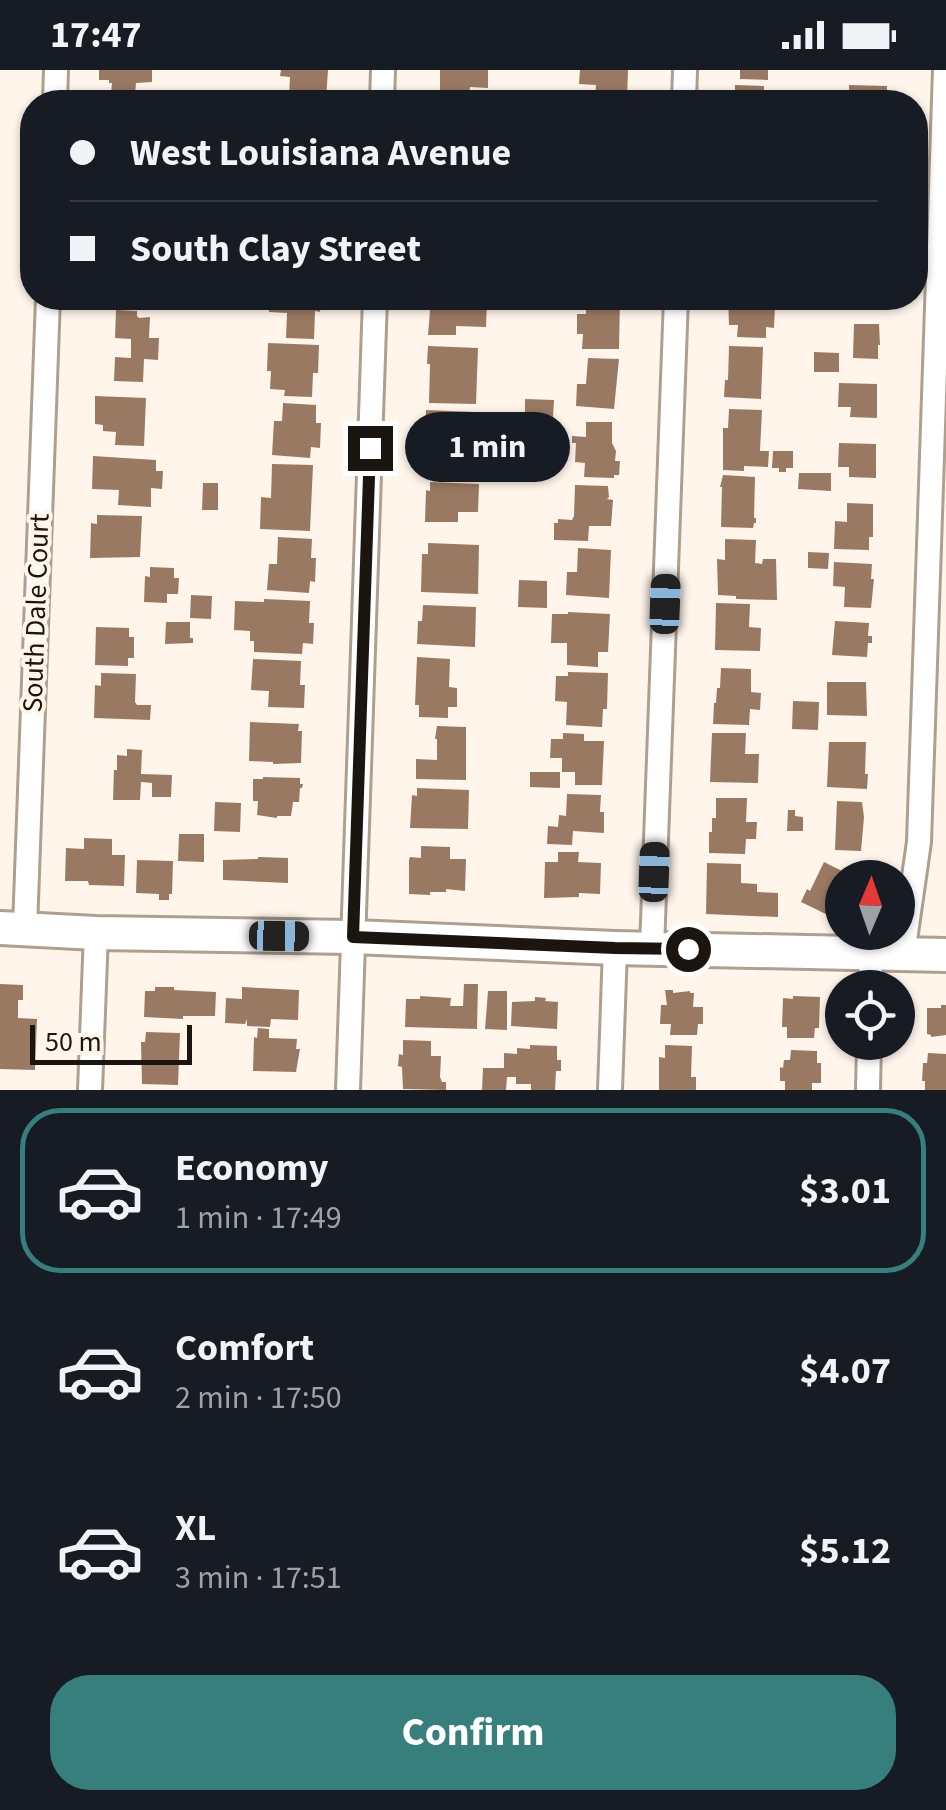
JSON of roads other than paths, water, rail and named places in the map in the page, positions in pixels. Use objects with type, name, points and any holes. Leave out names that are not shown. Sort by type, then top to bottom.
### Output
[{"type":"street","points":[[879,970],[920,842],[945,70]]},
{"type":"street","name":"South Dale Court","points":[[12,928],[47,310]]},
{"type":"street","points":[[348,1090],[375,310]]},
{"type":"street","points":[[652,948],[676,310]]},
{"type":"street","points":[[12,928],[946,955]]},
{"type":"street","points":[[90,1090],[96,933]]},
{"type":"street","points":[[610,1090],[615,948]]},
{"type":"street","points":[[868,1090],[869,1060]]}]
